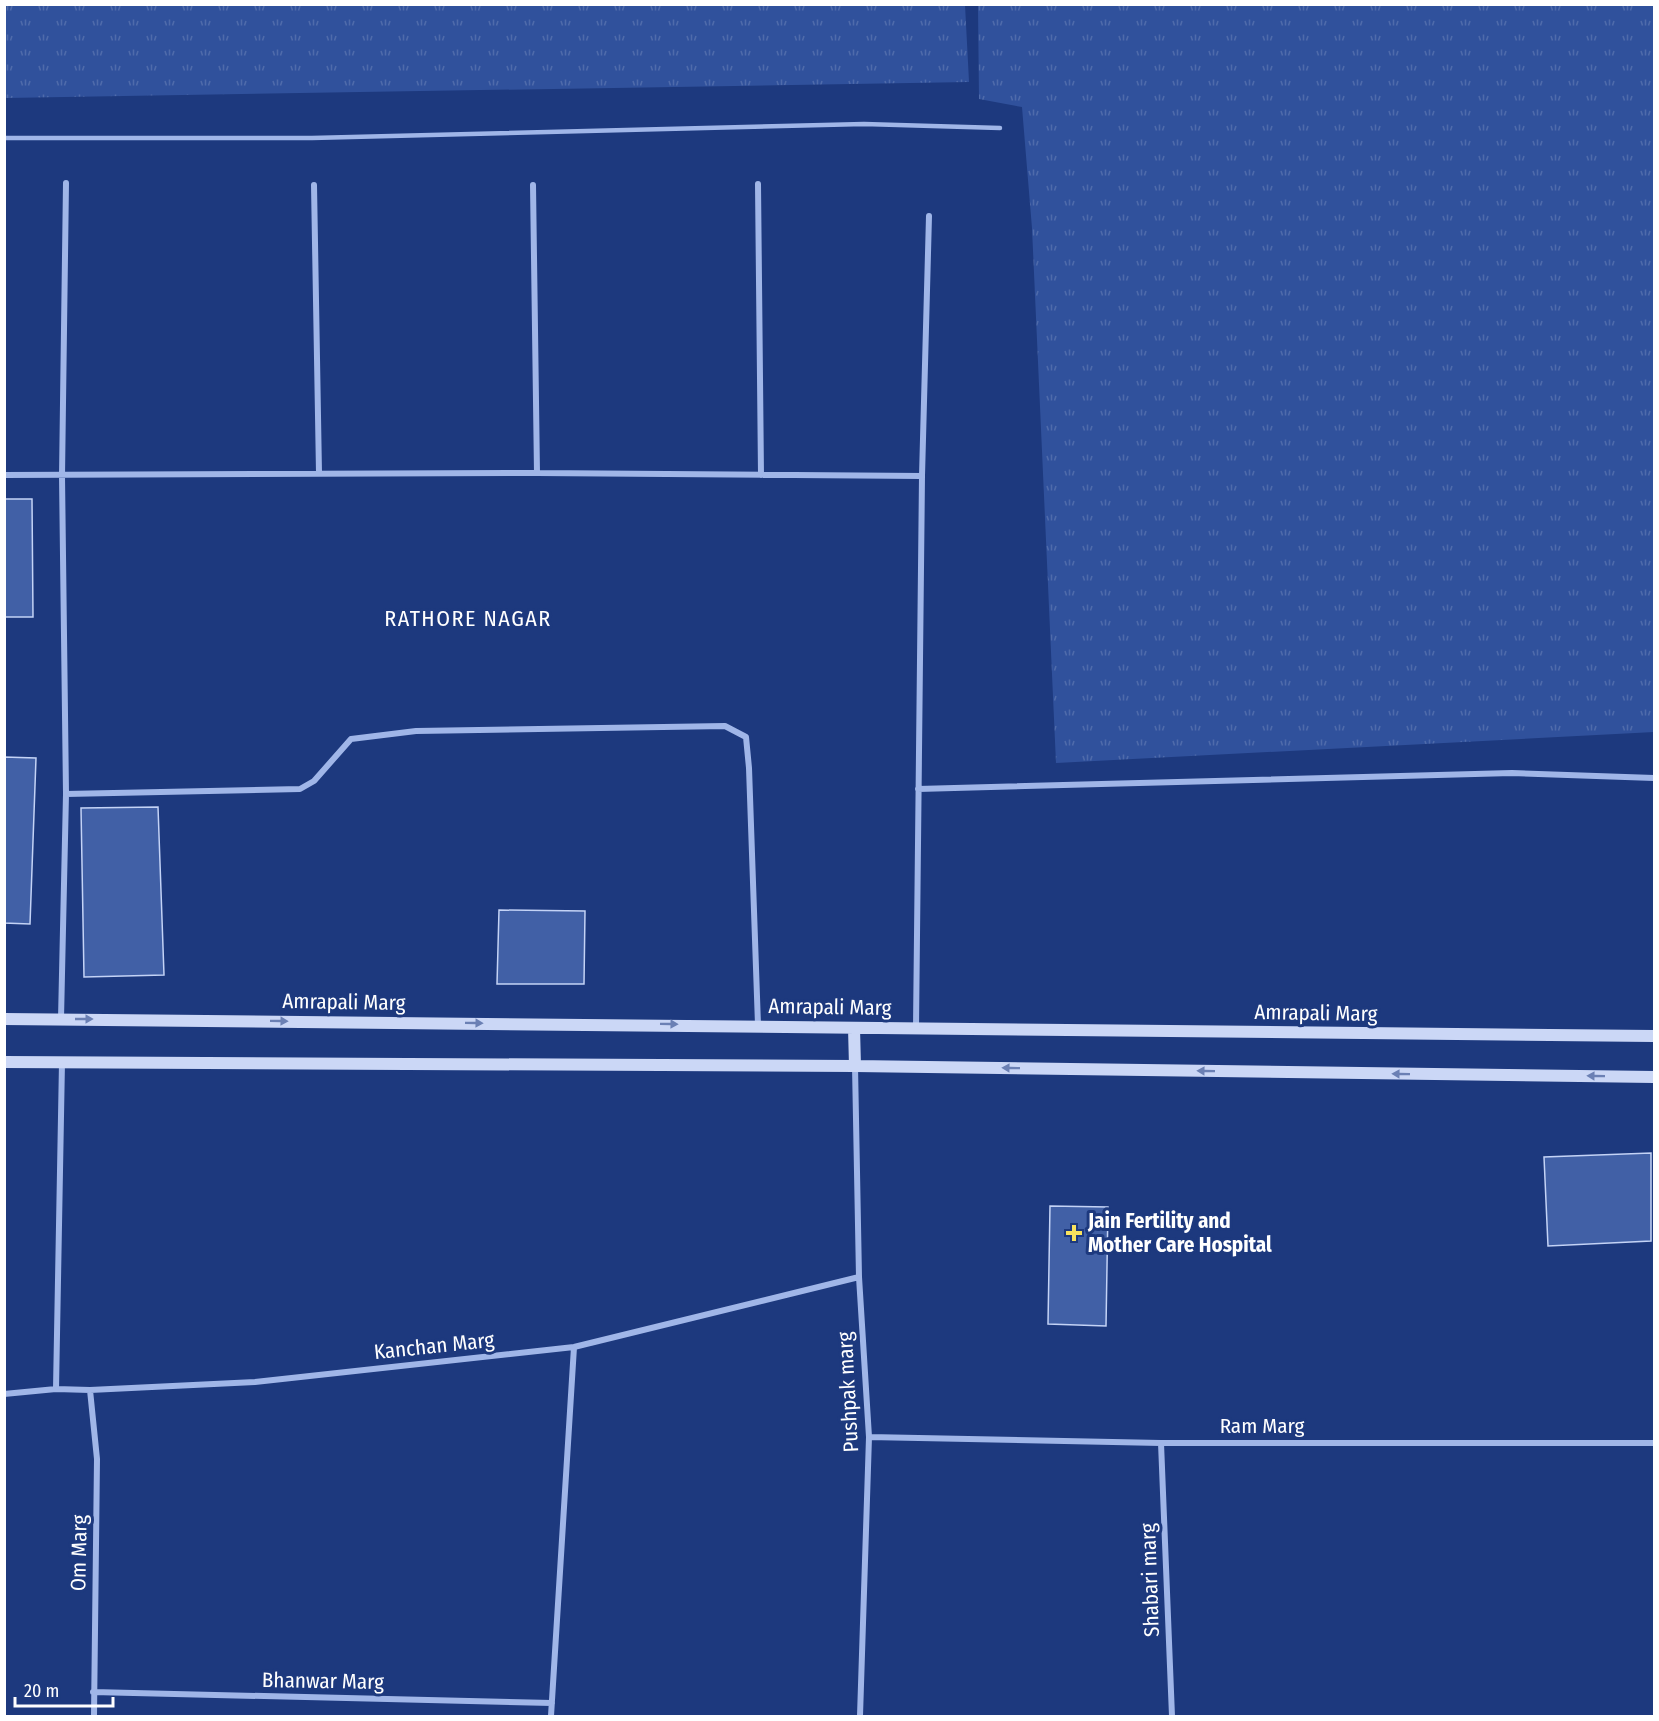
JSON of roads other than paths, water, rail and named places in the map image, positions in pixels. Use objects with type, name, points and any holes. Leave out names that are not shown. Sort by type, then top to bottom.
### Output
[{"type":"street","points":[[61,1019],[66,794],[62,476],[66,183]]},
{"type":"street","points":[[314,184],[319,473]]},
{"type":"street","points":[[758,184],[761,474]]},
{"type":"street","points":[[534,185],[537,473]]},
{"type":"street","points":[[916,1029],[922,476],[929,216]]},
{"type":"street","points":[[4,475],[537,473],[922,476]]},
{"type":"street","points":[[66,794],[300,789],[314,781],[351,739],[416,730],[724,726],[746,737],[758,1025]]},
{"type":"street","points":[[918,789],[1512,773],[1654,778]]},
{"type":"street","name":"Amrapali Marg","points":[[4,1019],[1654,1036]]},
{"type":"street","points":[[854,1028],[855,1066]]},
{"type":"street","points":[[4,1062],[855,1066],[1654,1077]]},
{"type":"street","points":[[56,1389],[62,1062]]},
{"type":"street","name":"Pushpak marg","points":[[855,1066],[859,1277],[869,1437],[860,1716]]},
{"type":"street","name":"Kanchan Marg","points":[[4,1394],[56,1389],[90,1390],[255,1382],[574,1347],[859,1277]]},
{"type":"street","points":[[551,1716],[574,1347]]},
{"type":"street","name":"Om Marg","points":[[90,1390],[96,1459],[94,1716]]},
{"type":"street","name":"Ram Marg","points":[[869,1437],[1161,1443],[1654,1443]]},
{"type":"street","name":"Shabari marg","points":[[1161,1443],[1172,1716]]},
{"type":"street","name":"Bhanwar Marg","points":[[93,1692],[552,1703]]},
{"type":"lane","points":[[4,138],[323,137],[864,124],[1000,128]]},
{"type":"place","name":"Jain Fertility and Mother Care Hospital","points":[[1074,1233]]},
{"type":"district","name":"RATHORE NAGAR","points":[[468,618]]}]
